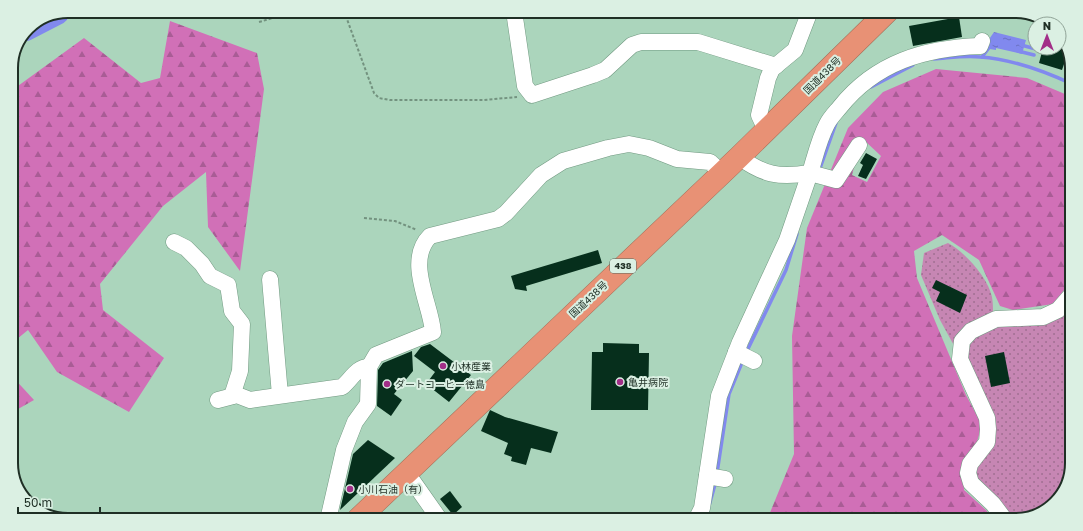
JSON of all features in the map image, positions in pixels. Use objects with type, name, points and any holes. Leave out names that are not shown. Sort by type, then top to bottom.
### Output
[{"type":"highway","name":"国道438号","points":[[365,513],[739,156],[881,18]]},
{"type":"street","points":[[515,18],[525,86],[532,95],[553,90],[605,70],[632,45],[641,42],[698,42],[776,66]]},
{"type":"street","points":[[766,130],[759,115],[768,78],[772,69],[795,50],[807,18]]},
{"type":"street","points":[[700,513],[702,508],[719,396],[736,352],[787,240],[827,124],[850,94],[888,66],[917,54],[951,47],[980,46],[982,41]]},
{"type":"street","points":[[330,513],[344,450],[355,422],[368,404],[369,367],[376,355],[433,332],[432,318],[421,285],[420,271],[420,257],[427,238],[441,232],[474,226],[498,219],[506,213],[542,175],[552,168],[563,161],[608,148],[629,144],[649,148],[677,159],[710,162],[722,172]]},
{"type":"street","points":[[739,156],[751,166],[776,176],[811,174],[836,180],[859,145]]},
{"type":"street","points":[[174,242],[186,248],[202,264],[210,276],[228,285],[232,311],[242,324],[240,371],[225,398],[237,395],[250,400],[342,387],[357,371],[363,367],[369,367]]},
{"type":"street","points":[[270,279],[280,395]]},
{"type":"street","points":[[1000,513],[993,504],[971,483],[968,473],[970,464],[987,442],[988,429],[987,418],[960,359],[962,341],[971,331],[996,319],[1043,317],[1058,310],[1065,302]]},
{"type":"street","points":[[736,352],[754,361]]},
{"type":"street","points":[[407,474],[435,513]]},
{"type":"street","points":[[707,476],[725,479]]},
{"type":"path","points":[[259,22],[273,18]]},
{"type":"path","points":[[347,18],[374,93],[379,98],[390,100],[484,100],[532,95]]},
{"type":"path","points":[[364,218],[395,221],[413,227],[427,238]]},
{"type":"shaded area","points":[[948,243],[955,247],[975,266],[990,290],[993,302],[993,316],[957,351],[940,320],[921,275],[924,253]]},
{"type":"shaded area","points":[[1065,305],[1064,473],[1057,491],[1051,499],[1034,509],[1022,513],[1004,513],[972,472],[987,451],[963,358],[967,341],[998,326]]},
{"type":"green space","points":[[170,21],[257,53],[264,89],[240,271],[208,227],[206,172],[163,206],[100,284],[103,310],[164,358],[129,412],[57,372],[28,330],[18,338],[18,86],[84,38],[141,83],[160,78]]},
{"type":"green space","points":[[936,69],[1027,78],[1065,94],[1065,289],[1053,304],[1013,310],[1000,306],[979,260],[942,235],[914,251],[917,278],[966,395],[982,425],[976,445],[963,464],[964,490],[988,513],[770,513],[794,454],[792,336],[807,228],[848,128],[883,92]],"holes":[[[865,141],[881,156],[867,182],[852,175],[858,153]]]},
{"type":"green space","points":[[18,383],[34,400],[18,409]]},
{"type":"water","points":[[994,32],[1026,40],[1022,54],[996,48],[996,50],[983,48]]},
{"type":"building","points":[[959,18],[962,37],[913,46],[909,26]]},
{"type":"building","points":[[1041,56],[1063,56],[1065,62],[1062,70],[1039,63]]},
{"type":"building","points":[[866,153],[877,159],[866,179],[858,176],[863,165],[860,163]]},
{"type":"building","points":[[598,250],[602,263],[526,286],[527,291],[515,289],[511,276]]},
{"type":"building","points":[[936,280],[967,295],[960,313],[936,301],[940,292],[932,288]]},
{"type":"building","name":"亀井病院","points":[[603,343],[639,344],[639,353],[649,353],[648,410],[591,410],[592,352],[603,352]]},
{"type":"building","name":"小林産業","points":[[430,344],[471,375],[449,402],[426,384],[435,372],[414,356],[421,347]]},
{"type":"building","name":"ダートコーヒー徳島","points":[[412,351],[413,371],[394,394],[402,400],[391,416],[377,406],[378,370],[383,363]]},
{"type":"building","points":[[1004,352],[1010,383],[991,387],[985,356]]},
{"type":"building","points":[[490,410],[505,417],[558,432],[551,453],[531,448],[526,465],[511,461],[512,457],[504,454],[508,443],[481,431]]},
{"type":"building","name":"小川石油（有）","points":[[368,440],[395,458],[340,510],[353,454]]},
{"type":"building","points":[[450,491],[462,507],[455,513],[451,513],[440,499]]},
{"type":"waterway","points":[[982,57],[991,45]]},
{"type":"waterway","points":[[1021,45],[1027,47]]},
{"type":"waterway","points":[[1018,51],[1027,53]]},
{"type":"waterway","points":[[934,59],[974,56],[1004,60],[1039,70],[1065,81]]},
{"type":"waterway","points":[[871,87],[913,65]]},
{"type":"waterway","points":[[819,171],[836,123]]},
{"type":"waterway","points":[[746,353],[786,270],[797,234]]},
{"type":"waterway","points":[[717,473],[729,394],[743,360]]},
{"type":"waterway","points":[[707,513],[716,481]]},
{"type":"place","name":"小林産業","points":[[443,366]]},
{"type":"place","name":"亀井病院","points":[[620,382]]},
{"type":"place","name":"ダートコーヒー徳島","points":[[387,384]]},
{"type":"place","name":"小川石油（有）","points":[[350,489]]}]
